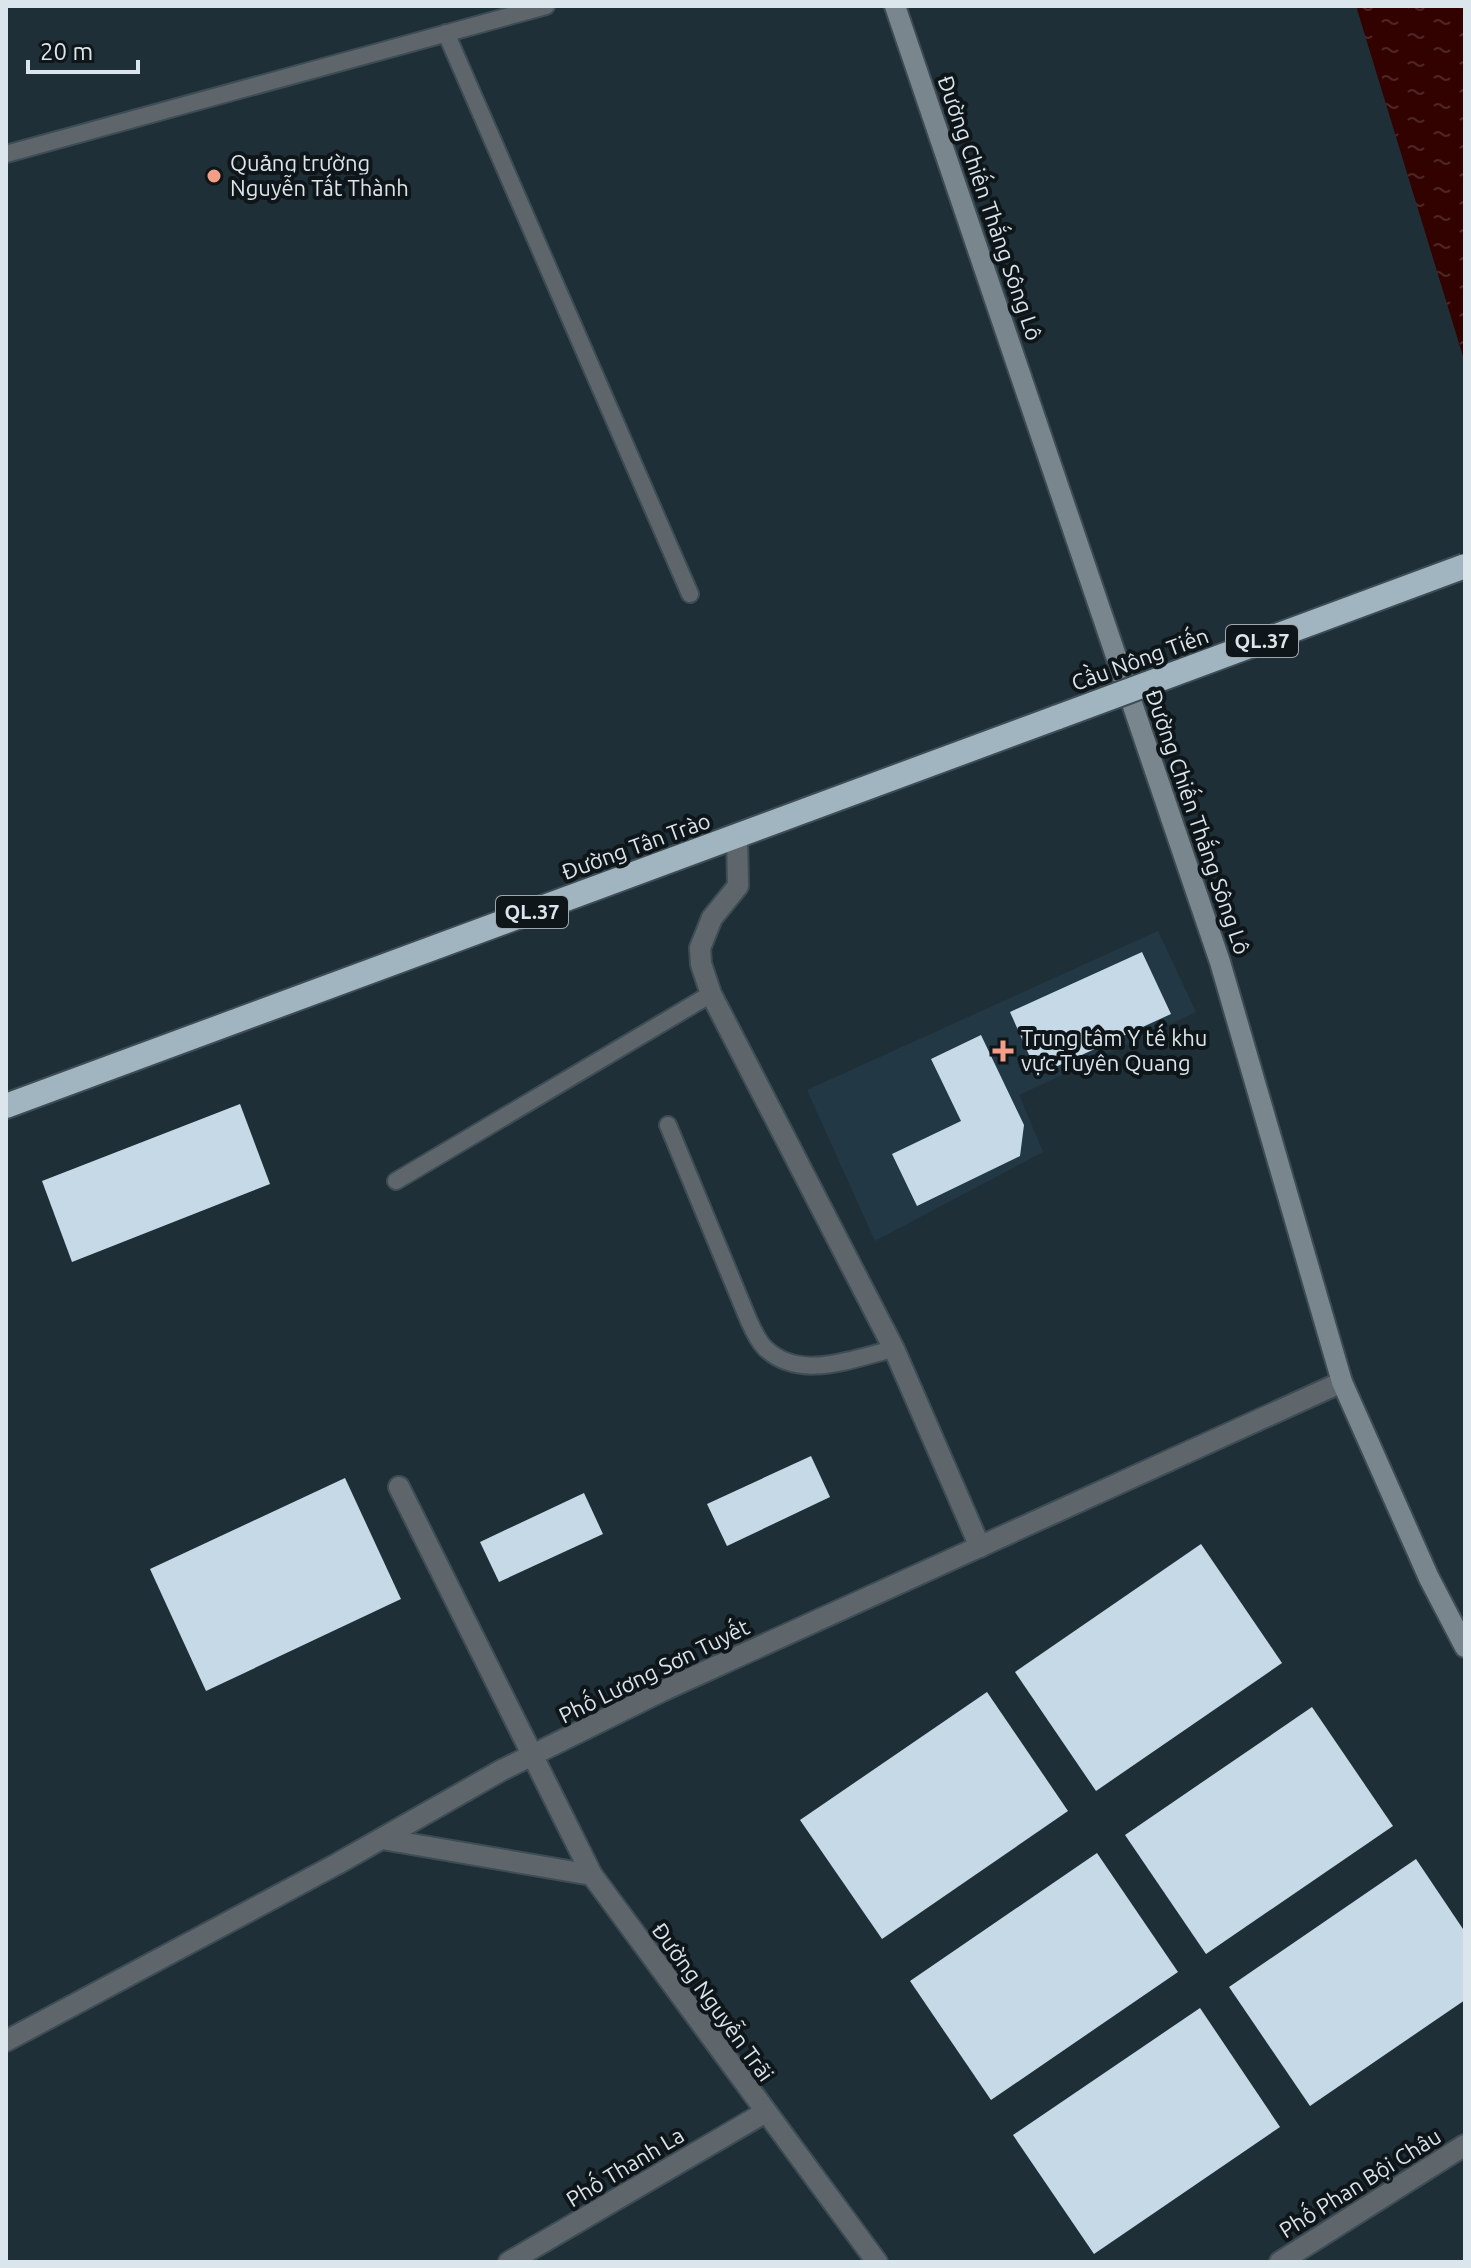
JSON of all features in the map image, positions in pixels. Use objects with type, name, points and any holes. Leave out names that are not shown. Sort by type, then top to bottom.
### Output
[{"type":"highway","name":"Cầu Nông Tiến","points":[[1058,717],[1465,566]]},
{"type":"highway","name":"Đường Tân Trào","points":[[6,1106],[1058,717]]},
{"type":"street","name":"Đường Chiến Thắng Sông Lô","points":[[895,6],[1220,962],[1342,1382],[1429,1578],[1465,1647]]},
{"type":"street","points":[[737,836],[738,886],[712,918],[700,948],[701,964],[711,994],[894,1349],[980,1547]]},
{"type":"street","name":"Phố Lương Sơn Tuyết","points":[[6,2041],[382,1839],[502,1770],[662,1691],[1342,1382]]},
{"type":"street","name":"Đường Nguyễn Trãi","points":[[399,1487],[592,1875],[764,2113],[877,2262]]},
{"type":"street","points":[[382,1839],[592,1875]]},
{"type":"street","name":"Phố Thanh La","points":[[509,2262],[764,2113]]},
{"type":"street","name":"Phố Phan Bội Châu","points":[[1280,2262],[1465,2145]]},
{"type":"lane","points":[[6,154],[546,6]]},
{"type":"lane","points":[[446,33],[690,594]]},
{"type":"lane","points":[[396,1181],[711,994]]},
{"type":"lane","points":[[668,1125],[762,1346],[780,1360],[800,1367],[821,1366],[894,1349]]},
{"type":"shaded area","name":"Trung tâm Y tế khu vực Tuyên Quang","points":[[1158,931],[1196,1012],[1019,1095],[1043,1152],[875,1241],[807,1090]]},
{"type":"water","points":[[1356,6],[1465,6],[1465,363]]},
{"type":"building","points":[[1142,952],[1171,1014],[1038,1075],[1010,1012]]},
{"type":"building","points":[[981,1035],[1024,1125],[1020,1156],[917,1206],[892,1154],[961,1121],[931,1059]]},
{"type":"building","points":[[240,1104],[270,1184],[72,1262],[42,1181]]},
{"type":"building","points":[[811,1456],[830,1497],[727,1546],[707,1504]]},
{"type":"building","points":[[345,1478],[401,1599],[206,1691],[150,1569]]},
{"type":"building","points":[[584,1493],[603,1534],[499,1582],[480,1542]]},
{"type":"building","points":[[1201,1544],[1282,1663],[1096,1791],[1015,1672]]},
{"type":"building","points":[[987,1692],[1068,1811],[882,1939],[800,1820]]},
{"type":"building","points":[[1312,1707],[1393,1826],[1206,1954],[1125,1835]]},
{"type":"building","points":[[1097,1853],[1178,1972],[991,2100],[910,1981]]},
{"type":"building","points":[[1416,1859],[1465,1932],[1465,2000],[1310,2106],[1229,1987]]},
{"type":"building","points":[[1200,2008],[1280,2127],[1094,2254],[1013,2135]]},
{"type":"place","name":"Quảng trường Nguyễn Tất Thành","points":[[214,176]]},
{"type":"place","name":"Trung tâm Y tế khu vực Tuyên Quang","points":[[1003,1051]]}]
